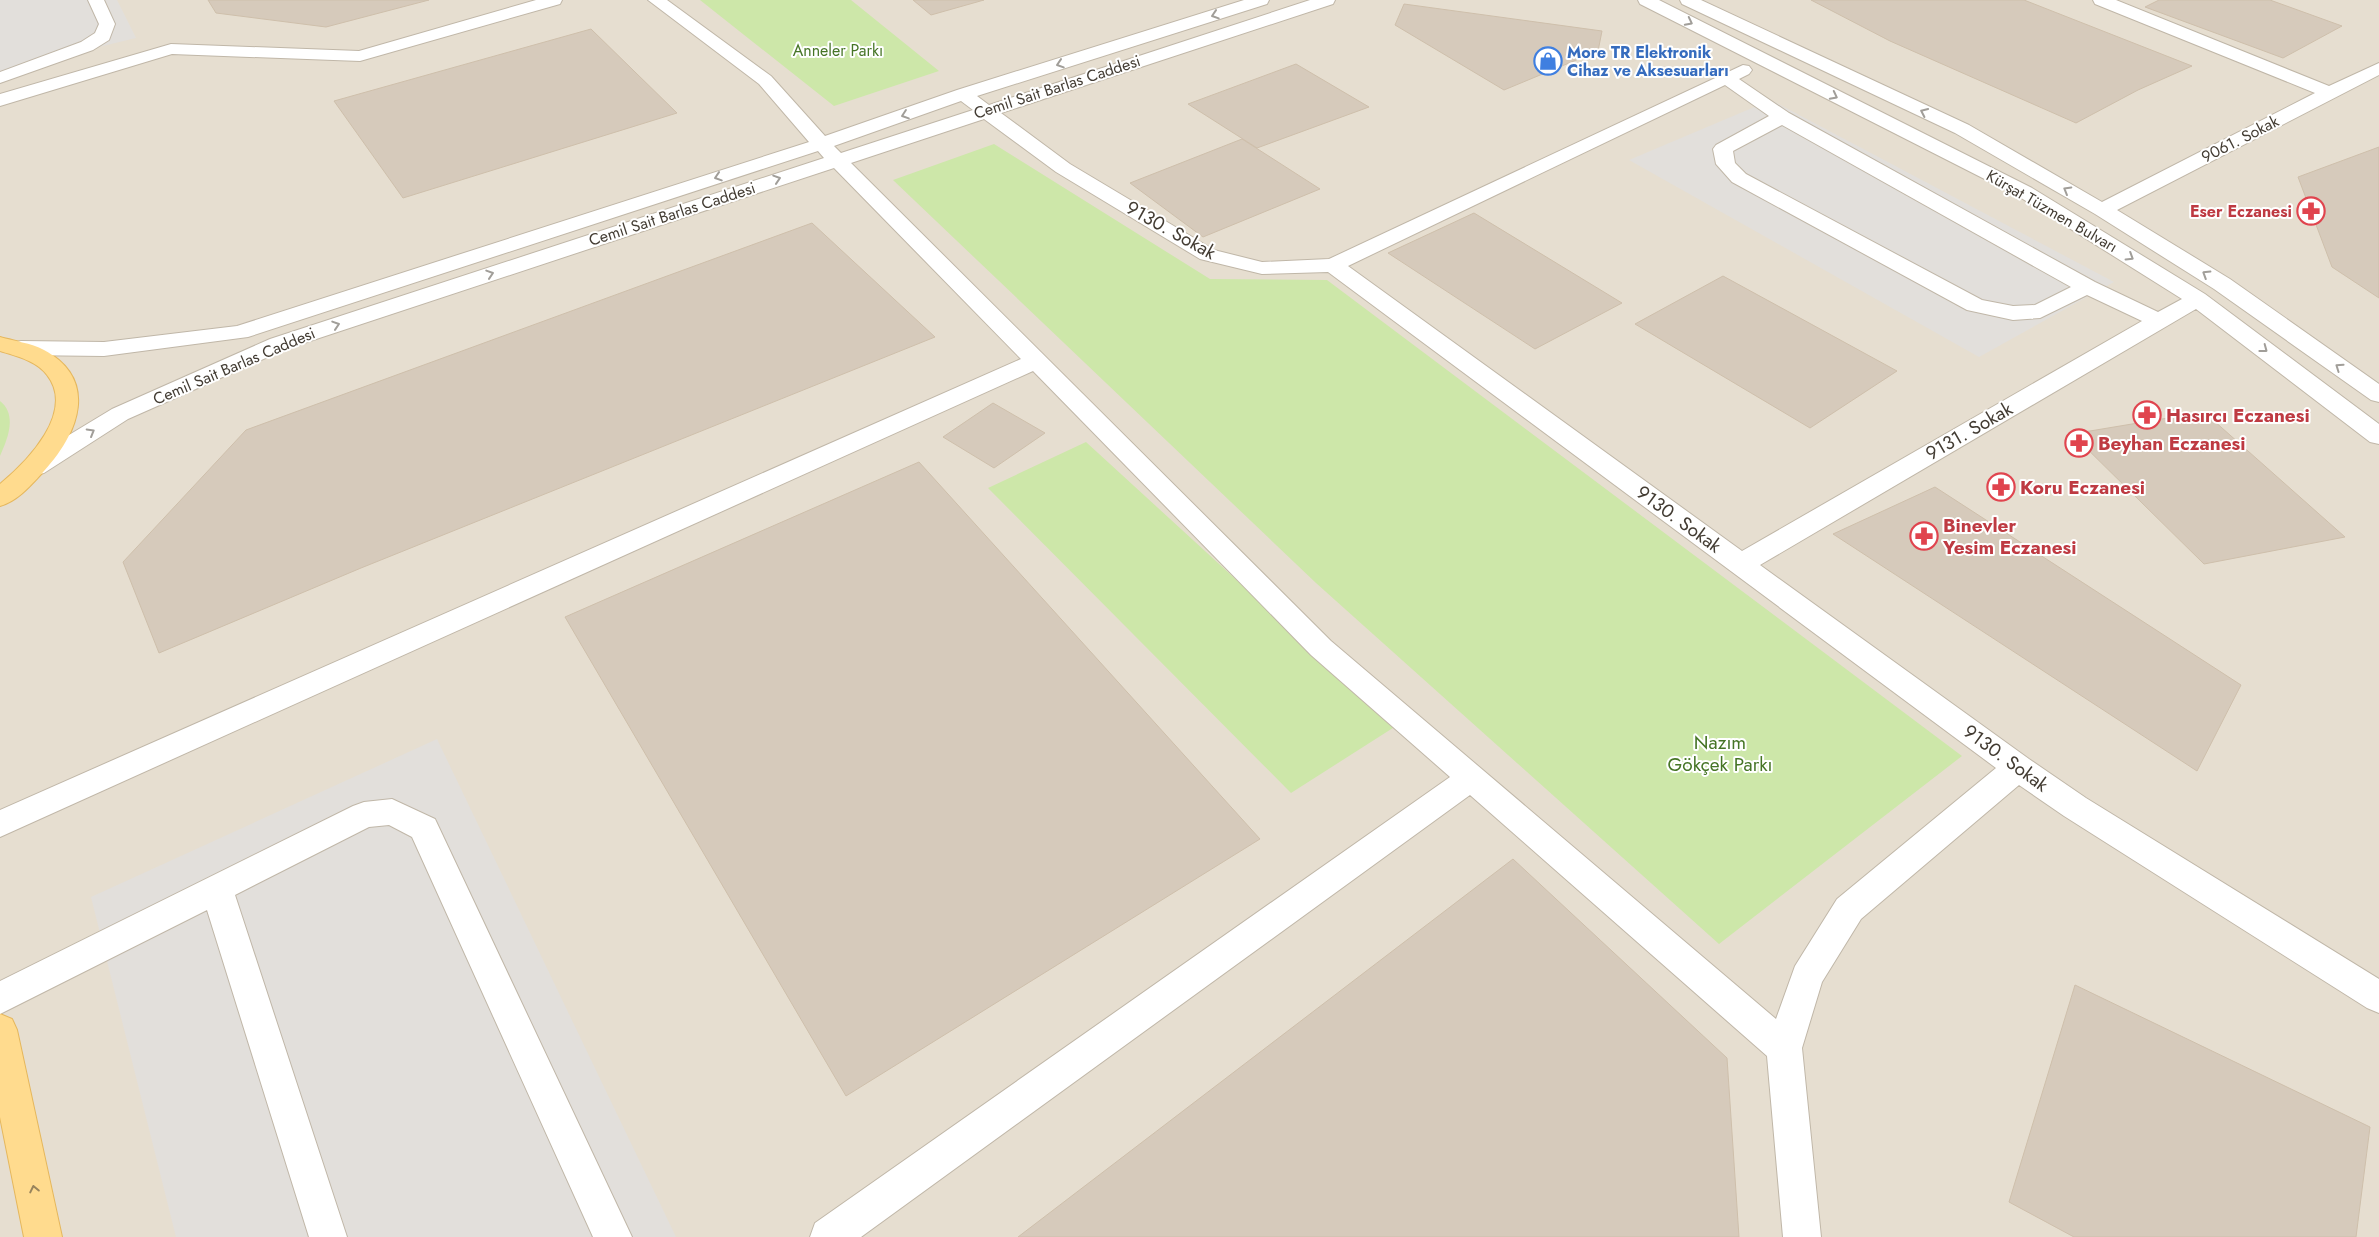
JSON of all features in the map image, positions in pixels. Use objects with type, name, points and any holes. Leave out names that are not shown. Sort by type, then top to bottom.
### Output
[{"type":"main road","points":[[2,497],[35,467],[56,440],[66,415],[68,393],[61,374],[45,358],[10,346]]},
{"type":"main road","points":[[0,1030],[43,1237]]},
{"type":"street","points":[[0,78],[87,46],[103,36],[107,24],[96,0]]},
{"type":"street","points":[[0,100],[171,49],[360,56],[554,0]]},
{"type":"street","points":[[656,0],[765,80],[829,152],[1321,648],[1784,1048]]},
{"type":"street","name":"Cemil Sait Barlas Caddesi","points":[[35,467],[120,414],[278,344],[829,152],[964,94],[1261,0]]},
{"type":"street","name":"Cemil Sait Barlas Caddesi","points":[[10,346],[104,349],[240,332],[829,152],[985,111],[1327,0]]},
{"type":"street","name":"Kürşat Tüzmen Bulvarı","points":[[1689,0],[1962,129],[2102,210],[2222,284],[2379,395]]},
{"type":"street","points":[[2101,0],[2330,93]]},
{"type":"street","name":"Kürşat Tüzmen Bulvarı","points":[[1649,2],[2025,192],[2197,299],[2379,436]]},
{"type":"street","points":[[1333,265],[1764,60]]},
{"type":"street","name":"9061. Sokak","points":[[2102,210],[2379,68]]},
{"type":"street","points":[[1726,78],[1782,117],[2087,287],[2159,321]]},
{"type":"street","name":"9130. Sokak","points":[[964,94],[1063,168],[1207,255],[1262,268],[1333,265],[2018,768],[2084,812],[2379,997]]},
{"type":"street","points":[[1782,117],[1723,149],[1726,164],[1739,178],[1975,305],[2013,313],[2040,312],[2087,287]]},
{"type":"street","name":"9131. Sokak","points":[[1741,564],[2197,299]]},
{"type":"street","points":[[0,824],[1037,361]]},
{"type":"street","points":[[1802,1237],[1784,1048],[1807,977],[1850,909],[2018,768]]},
{"type":"street","points":[[829,1237],[1471,778]]},
{"type":"street","points":[[0,998],[364,815],[392,812],[424,828],[613,1237]]},
{"type":"street","points":[[217,889],[328,1237]]},
{"type":"shaded area","points":[[0,0],[2379,0],[2379,1237],[0,1237]]},
{"type":"shaded area","points":[[0,0],[117,0],[136,38],[0,71]]},
{"type":"shaded area","points":[[1771,100],[2114,282],[1979,357],[1629,160]]},
{"type":"shaded area","points":[[437,739],[676,1237],[176,1237],[91,897]]},
{"type":"green space","name":"Anneler Parkı","points":[[700,0],[851,0],[939,71],[834,106]]},
{"type":"green space","name":"Nazım Gökçek Parkı","points":[[994,144],[1210,279],[1327,280],[1962,756],[1719,944],[1316,583],[893,180]]},
{"type":"green space","points":[[0,401],[9,413],[10,420],[8,435],[0,456]]},
{"type":"green space","points":[[1086,442],[1396,726],[1291,793],[988,488]]},
{"type":"building","points":[[208,0],[429,0],[326,27],[216,13]]},
{"type":"building","points":[[913,0],[984,0],[931,15]]},
{"type":"building","points":[[1811,0],[2024,0],[2192,66],[2138,90],[2076,123],[1890,41]]},
{"type":"building","points":[[2159,0],[2270,0],[2342,26],[2283,58],[2145,7]]},
{"type":"building","points":[[1404,4],[1602,31],[1598,51],[1504,90],[1395,25]]},
{"type":"building","points":[[591,29],[677,113],[403,198],[334,101]]},
{"type":"building","points":[[1296,64],[1369,107],[1257,148],[1188,104]]},
{"type":"building","points":[[1242,139],[1320,189],[1203,237],[1130,183]]},
{"type":"building","points":[[2379,147],[2379,298],[2332,267],[2298,177]]},
{"type":"building","points":[[1474,213],[1622,303],[1535,349],[1388,253]]},
{"type":"building","points":[[812,223],[935,337],[361,568],[159,653],[123,562],[246,430]]},
{"type":"building","points":[[1723,276],[1897,371],[1810,428],[1635,324]]},
{"type":"building","points":[[993,403],[1045,433],[994,468],[943,437]]},
{"type":"building","points":[[2204,412],[2345,537],[2204,564],[2072,434]]},
{"type":"building","points":[[919,462],[1260,839],[846,1096],[565,617]]},
{"type":"building","points":[[1935,487],[2241,685],[2197,771],[1833,534]]},
{"type":"building","points":[[1513,859],[1727,1058],[1739,1237],[1018,1237]]},
{"type":"building","points":[[2075,985],[2370,1127],[2356,1237],[2074,1237],[2009,1202]]},
{"type":"place","name":"More TR Elektronik Cihaz ve Aksesuarları","points":[[1548,61]]},
{"type":"place","name":"Eser Eczanesi","points":[[2311,211]]},
{"type":"place","name":"Hasırcı Eczanesi","points":[[2147,415]]},
{"type":"place","name":"Beyhan Eczanesi","points":[[2079,443]]},
{"type":"place","name":"Koru Eczanesi","points":[[2001,487]]},
{"type":"place","name":"Binevler Yesim Eczanesi","points":[[1924,536]]}]
